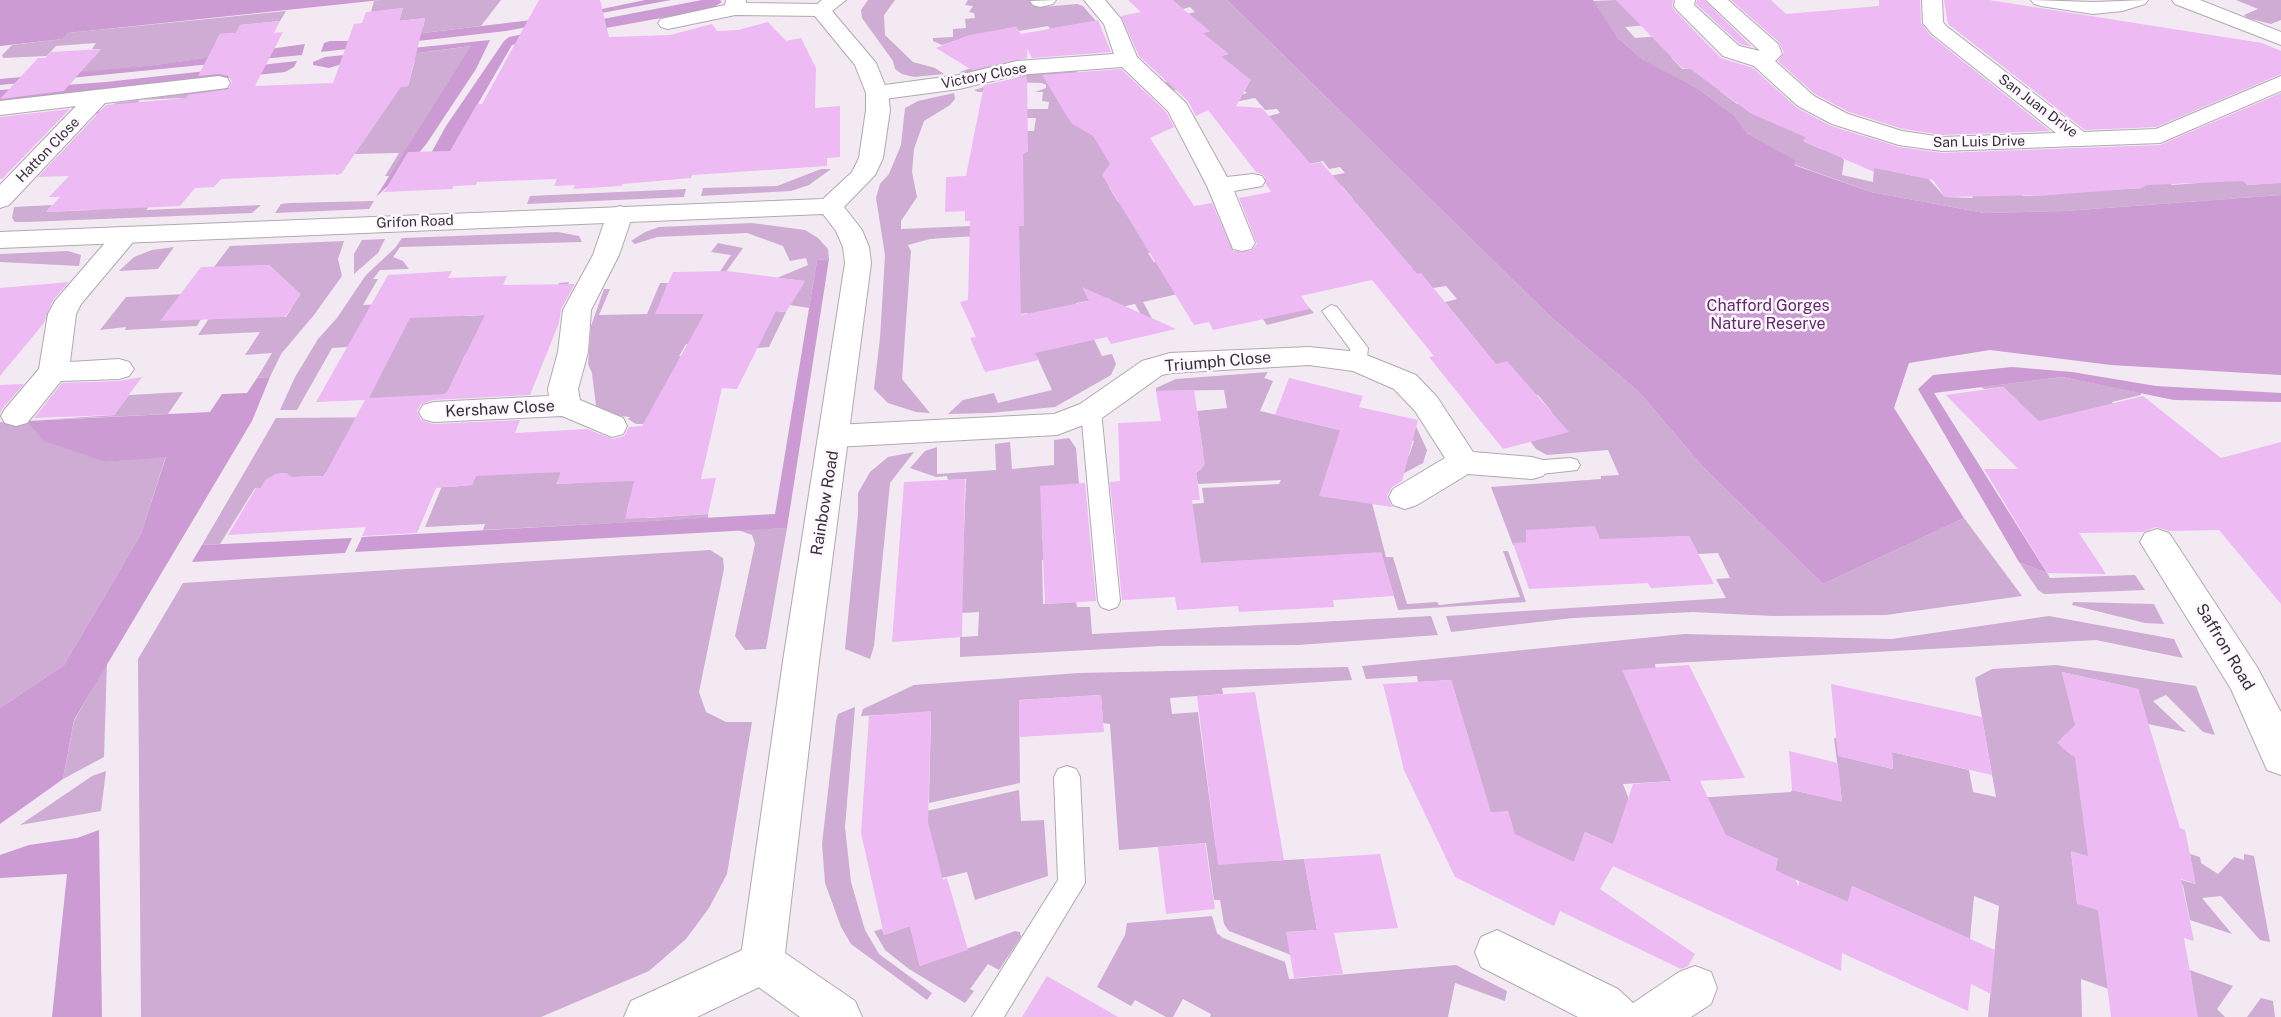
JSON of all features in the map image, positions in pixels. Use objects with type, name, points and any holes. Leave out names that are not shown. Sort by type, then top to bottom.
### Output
[{"type":"street","points":[[1040,1],[1046,0]]},
{"type":"street","points":[[1094,0],[1114,23],[1127,60],[1178,108],[1218,186],[1242,243]]},
{"type":"street","name":"San Luis Drive","points":[[1685,0],[1684,6],[1731,51],[1760,59],[1817,107],[1854,125],[1899,138],[1960,144],[2079,139]]},
{"type":"street","points":[[1716,0],[1770,49],[1771,54],[1760,59]]},
{"type":"street","name":"San Juan Drive","points":[[1932,0],[1933,22],[1939,30],[2079,139],[2170,133],[2281,83]]},
{"type":"street","points":[[2040,0],[2093,8],[2115,7],[2138,0]]},
{"type":"street","points":[[2182,0],[2281,39]]},
{"type":"street","points":[[668,23],[736,4],[828,5],[871,74],[877,93],[878,110],[872,158],[863,175],[830,206]]},
{"type":"street","name":"Victory Close","points":[[877,93],[960,82],[1017,68],[1127,60]]},
{"type":"street","name":"Hatton Close","points":[[0,108],[96,99],[219,83]]},
{"type":"street","name":"Hatton Close","points":[[0,200],[96,99]]},
{"type":"street","points":[[1218,186],[1252,181]]},
{"type":"street","name":"Grifon Road","points":[[0,240],[830,206]]},
{"type":"street","name":"Rainbow Road","points":[[762,963],[801,661],[836,436],[858,263],[856,247],[849,230],[830,206]]},
{"type":"street","name":"Kershaw Close","points":[[566,406],[562,389],[573,352],[577,310],[606,255],[620,214]]},
{"type":"street","points":[[16,416],[53,372],[59,348],[62,314],[88,279],[126,235]]},
{"type":"street","name":"Triumph Close","points":[[836,436],[1057,424],[1090,411],[1152,368],[1170,363],[1309,356],[1359,362],[1405,382],[1426,404],[1463,462]]},
{"type":"street","points":[[53,372],[119,369]]},
{"type":"street","name":"Kershaw Close","points":[[434,412],[566,406],[612,426]]},
{"type":"street","points":[[1405,497],[1463,462],[1532,468]]},
{"type":"street","name":"Saffron Road","points":[[2157,542],[2272,716],[2281,758]]},
{"type":"street","points":[[1497,952],[1602,1005],[1616,1017]]},
{"type":"street","points":[[647,1017],[762,963],[839,1017]]},
{"type":"street","points":[[1650,1017],[1695,988]]},
{"type":"lane","points":[[1331,311],[1359,348],[1359,362]]},
{"type":"lane","points":[[1090,411],[1108,601]]},
{"type":"lane","points":[[1532,468],[1570,465]]},
{"type":"lane","points":[[987,1017],[1072,883],[1067,777]]},
{"type":"shaded area","points":[[501,0],[481,26],[357,41],[423,27],[425,18],[399,21],[403,8],[371,12],[374,1]]},
{"type":"shaded area","points":[[868,0],[895,0],[884,15],[885,35],[913,62],[935,68],[944,74],[914,77],[902,74],[895,69],[893,61],[862,18],[861,10]]},
{"type":"shaded area","points":[[968,0],[1037,0],[1041,7],[1077,4],[1083,6],[1096,21],[1055,28],[1064,39],[1058,40],[1048,26],[1019,31],[1016,27],[1004,29],[1022,58],[962,74],[960,72],[1011,54],[976,34],[942,45],[933,41],[933,38],[953,37],[953,29],[966,28],[965,19],[975,18],[974,13],[969,12],[973,6],[965,5]]},
{"type":"shaded area","points":[[1172,0],[1227,0],[1551,317],[1639,392],[1703,467],[1823,584],[1964,518],[2022,596],[1886,615],[1772,616],[1693,612],[1573,618],[1451,632],[1446,616],[1726,598],[1716,579],[1730,578],[1718,553],[1698,554],[1689,536],[1513,545],[1491,487],[1601,479],[1601,476],[1619,475],[1608,450],[1547,455],[1536,449],[1530,441],[1551,411],[1538,395],[1524,399],[1445,302],[1457,299],[1446,286],[1433,288],[1408,276],[1412,268],[1357,204],[1314,212],[1311,208],[1353,199],[1342,186],[1333,188],[1329,176],[1345,173],[1340,167],[1329,169],[1323,161],[1272,172],[1269,116],[1280,113],[1277,109],[1265,110],[1255,98],[1219,105],[1217,102],[1247,93],[1239,86],[1251,80],[1240,76],[1171,91],[1162,83],[1167,82],[1164,79],[1182,75],[1208,60],[1228,54],[1178,40],[1210,31],[1164,20],[1195,12],[1190,7],[1183,9]]},
{"type":"shaded area","points":[[1616,0],[1648,25],[1625,27],[1635,38],[1661,36],[1672,58],[1682,69],[1706,67],[1721,92],[1737,104],[1745,102],[1807,138],[1803,141],[1823,150],[1827,147],[1834,150],[1844,160],[1842,175],[1873,182],[1874,167],[1914,176],[1924,174],[1945,197],[1973,198],[1969,191],[2018,192],[2023,196],[2049,195],[2115,178],[2128,189],[2142,188],[2144,184],[2163,177],[2172,185],[2198,183],[2233,173],[2248,185],[2274,183],[2281,145],[2281,195],[2065,211],[1984,213],[1871,192],[1793,164],[1795,161],[1747,133],[1734,115],[1697,88],[1645,62],[1618,38],[1593,1]]},
{"type":"shaded area","points":[[2236,0],[2281,0],[2281,20],[2271,24],[2247,18],[2244,15],[2258,9]]},
{"type":"shaded area","points":[[286,11],[280,21],[240,25],[236,33],[220,34],[216,41],[274,49],[155,65],[23,78],[94,57],[101,49],[92,49],[96,43],[56,46],[47,56],[3,58],[2,55],[12,45],[63,39],[68,33]]},
{"type":"shaded area","points":[[472,46],[390,176],[385,176],[399,153],[353,154],[336,175],[352,150],[310,140],[160,194],[146,210],[261,205],[252,213],[26,222],[15,222],[12,218],[14,207],[52,205],[46,212],[92,210],[181,98],[140,100],[130,111],[132,113],[94,114],[116,103],[235,87],[366,91],[408,86],[415,60],[379,64],[380,58]]},
{"type":"shaded area","points":[[1077,71],[1075,76],[1142,144],[1154,144],[1111,152],[1109,187],[1118,202],[1131,199],[1159,250],[1148,253],[1154,262],[1216,249],[1299,297],[1314,313],[1267,325],[1257,310],[1182,293],[1143,302],[1160,333],[1151,333],[1135,304],[1116,308],[1107,298],[1076,303],[1102,356],[1112,354],[1116,364],[1111,375],[1055,407],[948,414],[963,400],[994,393],[998,403],[1052,390],[1037,357],[992,368],[1032,323],[1027,313],[1020,314],[975,236],[930,239],[908,245],[911,251],[902,379],[930,413],[916,412],[888,403],[874,389],[880,338],[885,255],[876,198],[880,184],[889,174],[901,145],[905,108],[918,101],[954,93],[955,99],[950,105],[924,121],[914,149],[912,172],[917,197],[901,221],[901,229],[970,226],[1017,166],[1023,166],[1022,154],[1028,151],[1028,144],[980,131],[1034,131],[1036,118],[1021,118],[1002,109],[1048,109],[1049,102],[1042,101],[1043,92],[1035,92],[1046,88],[1046,85],[1042,83],[1004,82],[1002,91],[978,92],[974,90],[1026,75]]},
{"type":"shaded area","points":[[821,169],[831,169],[809,185],[791,191],[701,196],[703,188],[777,186]]},
{"type":"shaded area","points":[[686,189],[684,197],[527,204],[530,196]]},
{"type":"shaded area","points":[[374,201],[369,209],[275,213],[281,204]]},
{"type":"shaded area","points":[[752,223],[805,230],[818,238],[828,249],[829,259],[817,260],[809,308],[790,305],[805,281],[777,278],[808,265],[806,258],[790,261],[783,246],[747,233],[657,237],[635,244],[631,241],[659,227]]},
{"type":"shaded area","points":[[558,232],[579,236],[582,242],[400,247],[393,257],[403,261],[409,269],[380,270],[373,279],[378,279],[363,305],[407,303],[467,316],[484,315],[503,285],[511,285],[497,316],[542,325],[559,283],[569,282],[551,323],[548,351],[465,355],[448,392],[439,398],[369,398],[347,347],[332,348],[297,410],[280,410],[295,377],[318,339],[337,318],[366,275],[395,248],[402,238]]},
{"type":"shaded area","points":[[385,239],[378,253],[354,274],[354,254],[362,240]]},
{"type":"shaded area","points":[[344,241],[338,259],[342,276],[314,315],[281,354],[270,377],[257,378],[272,353],[245,355],[260,332],[198,335],[210,317],[286,317],[300,294],[269,265],[232,267],[197,326],[125,330],[126,327],[100,330],[126,297],[205,293],[214,267],[230,246]]},
{"type":"shaded area","points":[[718,243],[743,248],[718,283],[713,282],[731,255],[711,252]]},
{"type":"shaded area","points":[[174,247],[158,269],[119,271],[134,257],[152,250]]},
{"type":"shaded area","points":[[68,251],[81,255],[79,266],[0,262],[0,254]]},
{"type":"shaded area","points":[[660,283],[668,283],[661,301],[786,312],[769,347],[744,349],[686,344],[679,356],[700,357],[654,424],[636,424],[628,419],[630,417],[620,416],[596,406],[592,373],[588,364],[591,326],[604,289],[610,289],[599,315],[647,314]]},
{"type":"shaded area","points":[[1268,372],[1264,378],[1273,381],[1260,411],[1348,432],[1409,456],[1414,441],[1400,437],[1414,422],[1427,450],[1423,463],[1382,485],[1360,487],[1324,481],[1321,496],[1372,503],[1386,557],[1393,557],[1407,604],[1437,602],[1439,605],[1520,597],[1503,551],[1508,551],[1526,602],[1398,610],[1381,553],[1201,563],[1165,506],[1204,503],[1202,488],[1279,484],[1281,480],[1198,484],[1196,473],[1202,468],[1203,452],[1197,411],[1227,408],[1224,390],[1156,391],[1156,388],[1176,379]]},
{"type":"shaded area","points":[[2062,377],[2141,393],[2141,395],[2112,402],[2120,423],[2020,425],[2019,402],[2003,387],[1984,389],[1981,387]]},
{"type":"shaded area","points":[[183,392],[168,414],[41,420],[114,415],[129,395]]},
{"type":"shaded area","points":[[405,417],[353,471],[326,472],[318,485],[321,476],[295,477],[290,487],[291,477],[286,473],[276,474],[266,480],[261,488],[255,488],[220,544],[202,545],[276,418]]},
{"type":"shaded area","points":[[27,421],[106,462],[166,456],[141,534],[64,665],[0,708],[0,422]]},
{"type":"shaded area","points":[[1069,438],[1076,448],[1079,484],[1042,517],[1042,539],[1076,557],[1042,560],[1043,604],[1076,602],[1077,607],[1090,607],[1092,634],[1431,616],[1438,635],[1298,645],[1162,646],[960,657],[960,637],[978,636],[979,612],[961,613],[966,479],[948,480],[947,476],[936,477],[910,468],[925,451],[937,447],[937,474],[996,470],[995,444],[1010,442],[1012,469],[1054,465],[1054,440]]},
{"type":"shaded area","points":[[625,443],[640,494],[629,502],[627,510],[634,515],[647,518],[708,514],[708,518],[483,530],[485,524],[425,527],[447,474],[448,487],[472,485],[477,473],[561,472],[557,484],[576,483],[584,457]]},
{"type":"shaded area","points":[[914,452],[890,483],[874,646],[870,659],[845,649],[858,493],[870,472],[888,457]]},
{"type":"shaded area","points":[[787,528],[766,649],[745,650],[735,636],[755,544],[752,535],[738,530]]},
{"type":"shaded area","points":[[710,550],[723,558],[724,569],[699,692],[706,712],[726,722],[752,722],[727,874],[709,908],[686,939],[649,971],[541,1017],[141,1017],[138,659],[183,583]]},
{"type":"shaded area","points":[[2019,562],[2047,573],[2050,578],[2135,575],[2145,590],[2044,594],[2038,590]]},
{"type":"shaded area","points":[[2073,602],[2154,604],[2164,624],[2145,623],[2072,605]]},
{"type":"shaded area","points":[[2049,616],[2174,639],[2183,658],[2096,640],[1655,664],[1672,781],[1623,784],[1630,802],[1791,792],[1792,790],[1842,801],[1834,738],[1841,739],[1843,757],[1893,769],[1892,752],[1969,770],[1973,792],[1996,797],[1975,678],[1992,669],[2056,665],[2196,686],[2215,735],[2203,732],[2166,695],[2153,701],[2186,732],[2148,724],[2138,689],[2062,672],[2075,723],[2122,734],[2065,735],[2061,739],[2063,748],[2072,755],[2087,758],[2162,809],[2079,784],[2081,802],[2103,808],[2111,859],[2195,884],[2190,854],[2200,857],[2201,863],[2218,874],[2234,857],[2244,860],[2244,854],[2254,856],[2270,942],[2260,940],[2221,896],[2202,898],[2232,934],[2190,920],[2183,885],[2071,852],[2077,903],[2156,929],[2100,923],[2107,981],[2196,1011],[2190,970],[2233,986],[2217,1009],[2225,1017],[2196,1017],[2178,1014],[2081,979],[2082,1017],[1988,1017],[1999,906],[1974,896],[1970,939],[1852,886],[1848,902],[1785,875],[1772,882],[1778,859],[1719,832],[1614,841],[1591,911],[1605,841],[1585,832],[1574,862],[1499,882],[1513,829],[1508,811],[1491,814],[1451,680],[1418,682],[1417,676],[1366,679],[1362,666],[1684,634],[1892,639]]},
{"type":"shaded area","points":[[107,663],[104,757],[63,779],[74,721]]},
{"type":"shaded area","points":[[1348,667],[1352,680],[1222,688],[1223,694],[1170,698],[1172,714],[1198,712],[1216,849],[1249,847],[1252,862],[1304,859],[1317,930],[1286,932],[1291,955],[1229,931],[1224,924],[1220,900],[1214,900],[1206,843],[1119,850],[1110,724],[1103,723],[1101,695],[1019,700],[1020,783],[929,803],[931,712],[861,716],[863,709],[914,685],[1079,673]]},
{"type":"shaded area","points":[[855,707],[845,827],[851,882],[865,930],[879,954],[932,993],[927,1000],[851,944],[841,927],[825,883],[822,844],[836,721],[838,714]]},
{"type":"shaded area","points":[[106,771],[101,811],[20,825],[92,776]]},
{"type":"shaded area","points":[[1019,790],[1021,821],[1044,820],[1048,876],[975,900],[967,872],[942,878],[922,812]]},
{"type":"shaded area","points":[[1212,916],[1217,933],[1223,938],[1285,962],[1289,979],[1456,965],[1507,991],[1505,1001],[1455,983],[1448,1017],[1210,1017],[1211,1014],[1183,999],[1173,1017],[1166,1017],[1135,1000],[1131,1006],[1097,987],[1125,935],[1127,923]]},
{"type":"shaded area","points":[[910,926],[920,966],[1015,931],[1020,932],[1021,937],[999,970],[988,964],[970,989],[974,991],[965,1003],[909,969],[885,950],[874,931],[882,929],[884,935]]},
{"type":"shaded area","points":[[2261,998],[2273,1001],[2275,1017],[2247,1017]]},
{"type":"green space","points":[[0,0],[381,0],[68,33],[63,39],[0,46]]},
{"type":"green space","points":[[645,0],[671,0],[506,31],[321,52],[324,43],[330,41],[357,41],[573,15]]},
{"type":"green space","points":[[702,0],[722,2],[711,9],[512,45],[429,188],[429,157],[446,126],[509,37]]},
{"type":"green space","name":"Chafford Gorges Nature Reserve","points":[[1227,0],[1593,0],[1618,38],[1643,60],[1697,88],[1734,115],[1747,133],[1796,161],[1794,165],[1871,192],[1984,213],[2065,211],[2281,195],[2281,375],[2111,365],[1990,350],[1909,363],[1894,408],[1964,518],[1823,584],[1703,467],[1639,392],[1551,317]]},
{"type":"green space","points":[[490,40],[476,69],[427,143],[405,170],[376,197],[471,46],[349,62],[329,68],[313,65],[313,62],[325,57]]},
{"type":"green space","points":[[305,44],[302,55],[0,85],[0,79],[155,65]]},
{"type":"green space","points":[[297,61],[294,67],[285,72],[0,102],[0,90],[106,82]]},
{"type":"green space","points":[[829,259],[787,528],[355,552],[362,537],[775,514],[817,260]]},
{"type":"green space","points":[[2012,367],[2072,372],[2156,386],[2281,393],[2281,402],[2174,400],[2062,377],[1934,393],[2047,573],[2019,562],[1918,389],[1933,375]]},
{"type":"green space","points":[[270,377],[252,421],[74,720],[63,779],[0,824],[0,708],[64,665],[141,534],[166,457],[106,462],[44,441],[27,421],[210,412],[222,394],[247,393],[257,378]]},
{"type":"green space","points":[[352,538],[345,553],[192,562],[202,545]]},
{"type":"green space","points":[[99,830],[102,1017],[52,1017],[67,874],[0,878],[0,855],[29,845],[77,838]]},
{"type":"building","points":[[539,0],[600,0],[609,37],[670,35],[712,24],[717,31],[738,30],[768,22],[786,41],[801,38],[816,68],[815,108],[840,106],[840,157],[827,158],[827,166],[692,175],[691,178],[621,186],[573,189],[575,185],[554,186],[557,179],[477,182],[476,185],[454,186],[452,189],[384,192],[408,152],[450,151],[477,104],[482,104]]},
{"type":"building","points":[[1128,0],[1172,0],[1210,31],[1203,33],[1229,54],[1221,56],[1251,80],[1236,106],[1262,108],[1311,164],[1321,162],[1417,274],[1421,273],[1496,364],[1507,361],[1569,432],[1503,449],[1429,357],[1434,356],[1372,280],[1301,296],[1310,309],[1213,330],[1209,322],[1194,325],[1102,175],[1110,164],[1093,136],[1071,123],[1042,75],[1121,69],[1166,112],[1174,127],[1150,138],[1194,206],[1212,203],[1233,251],[1251,251],[1257,244],[1239,198],[1271,192],[1264,175],[1256,172],[1208,110],[1196,116],[1188,101],[1139,56],[1121,16],[1141,12]]},
{"type":"building","points":[[1616,0],[1673,0],[1672,6],[1675,11],[1721,58],[1753,68],[1797,108],[1831,126],[1899,147],[1942,153],[2160,145],[2281,93],[2281,183],[2248,185],[2243,181],[2147,185],[2142,188],[2050,195],[1945,197],[1933,180],[1874,168],[1874,172],[1803,141],[1807,138],[1750,113],[1689,68],[1682,68]]},
{"type":"building","points":[[1697,0],[1704,0],[1752,47],[1740,44],[1696,4]]},
{"type":"building","points":[[1731,0],[1771,0],[1786,14],[1879,6],[1879,0],[1920,0],[1921,23],[1930,35],[2050,131],[1942,135],[1903,129],[1849,112],[1815,94],[1778,61],[1784,53],[1779,42]]},
{"type":"building","points":[[1944,0],[1989,0],[2262,43],[2281,51],[2281,74],[2156,127],[2085,130],[1948,24]]},
{"type":"building","points":[[403,8],[399,21],[425,18],[408,86],[401,87],[341,174],[221,179],[214,187],[195,188],[180,206],[46,212],[60,197],[49,197],[69,176],[38,177],[106,105],[186,98],[188,95],[229,89],[232,82],[228,76],[219,74],[198,76],[220,34],[236,33],[240,25],[280,21],[274,33],[283,32],[255,86],[333,83],[354,24],[362,23],[366,12]]},
{"type":"building","points":[[1098,20],[1111,52],[1032,58],[1027,49],[1027,58],[972,70],[936,48],[969,35],[1016,27],[1021,34]]},
{"type":"building","points":[[101,49],[64,91],[0,99],[38,58],[45,58],[51,52]]},
{"type":"building","points":[[1027,76],[1028,151],[1023,154],[1024,226],[1019,226],[1021,315],[1089,301],[1082,287],[1176,329],[1111,344],[1107,337],[1035,353],[1039,360],[985,372],[970,338],[976,337],[960,302],[968,300],[970,221],[965,221],[965,211],[945,212],[946,177],[966,176],[984,85]]},
{"type":"building","points":[[70,109],[2,179],[0,179],[0,117]]},
{"type":"building","points":[[269,265],[301,294],[285,317],[160,321],[201,267]]},
{"type":"building","points":[[452,271],[448,278],[507,276],[503,285],[575,284],[561,309],[559,323],[530,395],[433,400],[421,404],[417,411],[421,420],[434,424],[520,420],[515,433],[587,429],[613,439],[624,436],[629,427],[642,426],[704,314],[655,314],[673,272],[727,271],[805,281],[786,312],[776,311],[737,389],[722,388],[701,479],[716,478],[708,514],[625,519],[634,481],[556,484],[561,472],[476,476],[472,485],[436,488],[417,533],[362,536],[366,527],[228,535],[256,488],[261,488],[265,480],[276,474],[286,473],[292,477],[324,476],[365,400],[316,402],[388,275]],"holes":[[[485,315],[446,394],[369,398],[410,318]]]},
{"type":"building","points":[[69,282],[53,300],[44,323],[0,376],[0,288]]},
{"type":"building","points":[[142,377],[114,415],[34,418],[62,383],[119,381]]},
{"type":"building","points":[[1289,378],[1363,396],[1359,407],[1418,420],[1402,481],[1392,487],[1387,496],[1392,507],[1319,496],[1340,430],[1275,415]]},
{"type":"building","points":[[24,384],[3,408],[0,413],[0,385]]},
{"type":"building","points":[[2003,387],[2039,421],[2143,396],[2221,458],[2281,442],[2281,604],[2219,530],[2170,531],[2156,527],[2143,532],[2079,533],[2106,574],[2047,573],[1984,469],[2018,469],[1946,395]]},
{"type":"building","points":[[1194,390],[1205,465],[1196,473],[1200,500],[1192,500],[1201,563],[1381,552],[1394,596],[1333,600],[1334,607],[1239,612],[1238,606],[1177,610],[1175,597],[1122,600],[1110,482],[1120,481],[1118,423],[1161,421],[1156,391]]},
{"type":"building","points":[[965,479],[962,637],[892,642],[904,482]]},
{"type":"building","points":[[1085,483],[1096,601],[1045,604],[1040,486]]},
{"type":"building","points":[[1595,526],[1600,539],[1689,536],[1714,584],[1651,588],[1648,583],[1529,589],[1513,543],[1526,542],[1526,530]]},
{"type":"building","points":[[1689,665],[1745,778],[1700,781],[1726,835],[1778,859],[1775,870],[1795,879],[1799,887],[1799,881],[1848,902],[1852,886],[1995,950],[1991,994],[1971,984],[1968,1011],[1842,953],[1841,971],[1613,866],[1600,889],[1695,954],[1688,966],[1681,969],[1560,911],[1554,926],[1455,877],[1404,770],[1383,684],[1451,680],[1491,812],[1508,811],[1515,834],[1574,862],[1585,832],[1613,844],[1633,784],[1671,781],[1622,670]]},
{"type":"building","points":[[2062,672],[2138,689],[2180,828],[2185,830],[2196,884],[2181,879],[2194,941],[2184,938],[2198,1017],[2111,1017],[2098,910],[2077,904],[2071,851],[2088,856],[2075,757],[2057,743],[2075,725]]},
{"type":"building","points":[[1831,684],[1982,717],[1992,775],[1892,752],[1893,769],[1838,756]]},
{"type":"building","points":[[1255,692],[1284,860],[1218,865],[1197,696]]},
{"type":"building","points":[[1101,695],[1104,732],[1019,737],[1019,700]]},
{"type":"building","points":[[931,711],[928,822],[943,880],[947,878],[968,950],[920,966],[910,926],[884,935],[861,833],[869,716]]},
{"type":"building","points":[[1789,751],[1838,763],[1842,802],[1792,790]]},
{"type":"building","points":[[1205,843],[1215,909],[1166,914],[1158,847]]},
{"type":"building","points":[[1380,854],[1398,928],[1334,933],[1343,974],[1294,978],[1286,932],[1317,930],[1304,859]]},
{"type":"building","points":[[1047,976],[1118,1017],[1022,1017]]}]
